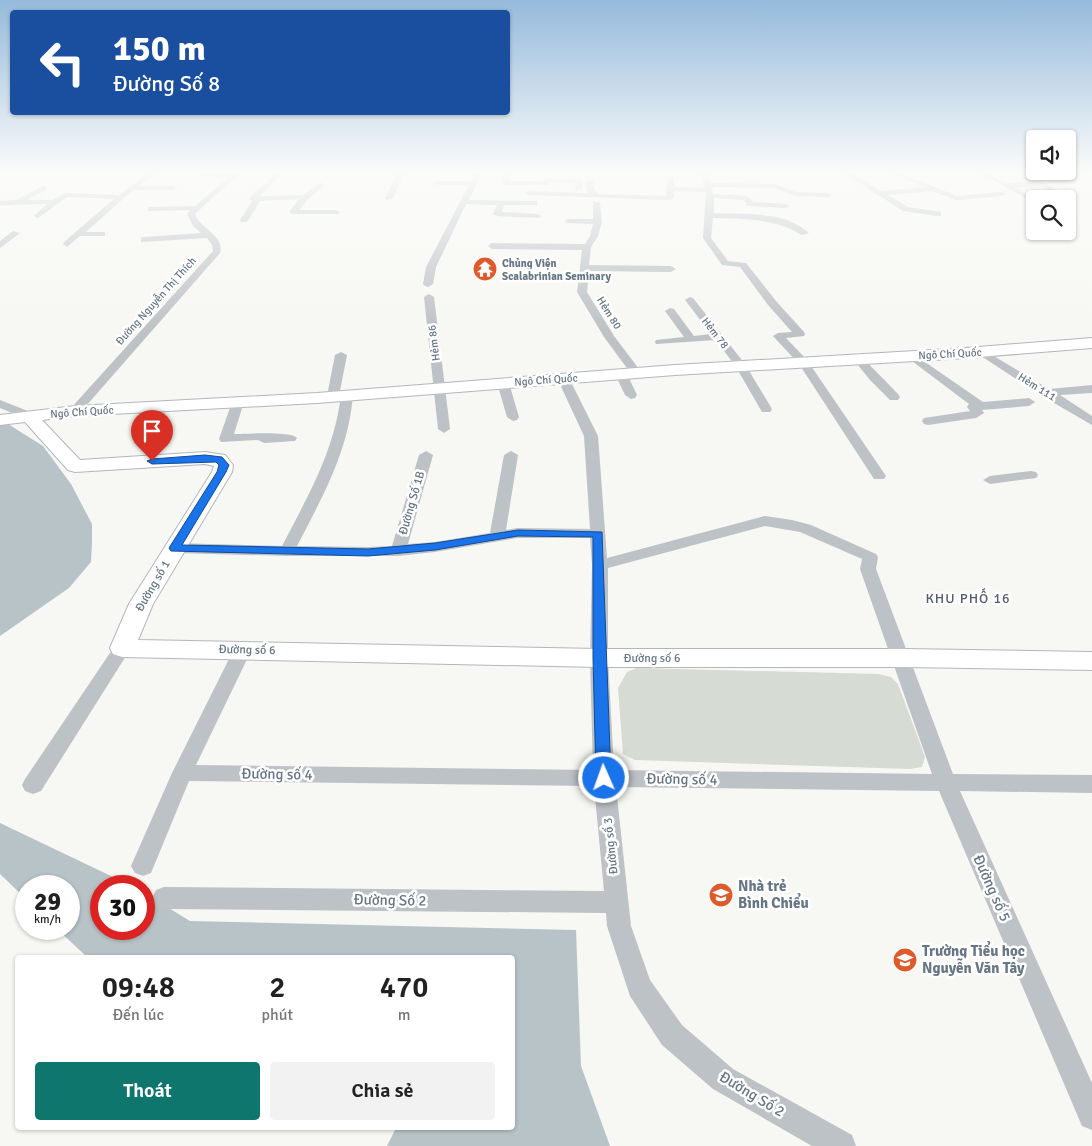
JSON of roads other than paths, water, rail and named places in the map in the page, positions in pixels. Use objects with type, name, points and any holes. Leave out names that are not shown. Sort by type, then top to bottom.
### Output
[{"type":"street","points":[[67,244],[91,223]]},
{"type":"street","points":[[196,223],[209,235]]},
{"type":"street","points":[[428,284],[431,268],[453,223]]},
{"type":"street","name":"Hẻm 80","points":[[598,223],[592,242],[584,247],[586,268],[582,292],[629,373],[631,395]]},
{"type":"street","points":[[708,223],[707,238],[725,263],[743,265],[772,303],[800,334],[778,336],[803,362],[879,476]]},
{"type":"street","points":[[789,223],[805,233]]},
{"type":"street","points":[[83,231],[105,231]]},
{"type":"street","points":[[0,245],[16,234]]},
{"type":"street","points":[[144,240],[209,235]]},
{"type":"street","name":"Đường Nguyễn Thị Thích","points":[[75,411],[217,251],[218,245],[214,238],[209,235]]},
{"type":"street","points":[[564,238],[584,247]]},
{"type":"street","points":[[492,246],[532,249],[584,247]]},
{"type":"street","points":[[586,268],[671,269]]},
{"type":"street","name":"Hẻm 86","points":[[429,297],[444,429]]},
{"type":"street","name":"Hẻm 78","points":[[690,300],[741,366]]},
{"type":"street","points":[[670,311],[691,339]]},
{"type":"street","points":[[660,342],[718,336]]},
{"type":"street","name":"Ngô Chí Quốc","points":[[0,420],[75,411],[238,402],[629,373],[1089,345]]},
{"type":"street","name":"Hẻm 111","points":[[982,352],[1092,421]]},
{"type":"street","points":[[287,551],[337,452],[346,411],[340,395],[341,355]]},
{"type":"street","points":[[912,356],[982,406]]},
{"type":"street","points":[[859,359],[874,378],[894,397]]},
{"type":"street","points":[[741,366],[766,409]]},
{"type":"street","name":"Đường số 3","points":[[563,378],[591,436],[599,534],[599,658],[604,778],[618,914]]},
{"type":"street","points":[[503,383],[513,417]]},
{"type":"street","points":[[1046,393],[1092,389]]},
{"type":"street","points":[[238,402],[226,438],[264,436],[264,439],[290,438]]},
{"type":"street","points":[[928,421],[978,413],[973,407],[1029,402]]},
{"type":"street","points":[[0,404],[29,416]]},
{"type":"street","name":"Đường số 1","points":[[29,416],[75,466],[205,458],[218,459],[224,465],[222,472],[141,604],[122,648],[33,785]]},
{"type":"street","name":"Đường Số 1B","points":[[398,551],[426,455]]},
{"type":"street","points":[[497,537],[511,455]]},
{"type":"street","points":[[990,480],[1031,475]]},
{"type":"street","name":"Đường số 5","points":[[600,565],[692,542],[759,522],[775,521],[789,524],[838,542],[870,557],[868,569],[946,782],[1092,1116]]},
{"type":"street","points":[[175,548],[398,551],[518,533],[599,534]]},
{"type":"street","name":"Đường số 6","points":[[122,648],[243,649],[599,658],[899,658],[1092,661]]},
{"type":"street","points":[[143,866],[182,773],[243,649]]},
{"type":"street","name":"Đường số 4","points":[[182,773],[1092,784]]},
{"type":"street","name":"Đường Số 2","points":[[164,898],[618,914],[639,987],[672,1034],[723,1080],[841,1146]]},
{"type":"place","name":"Chủng Viện Scalabrinian Seminary","points":[[485,269]]},
{"type":"place","name":"Nhà trẻ Bình Chiểu","points":[[721,895]]},
{"type":"place","name":"Trường Tiểu học Nguyễn Văn Tây","points":[[905,960]]},
{"type":"district","name":"KHU PHỐ 16","points":[[968,598]]}]
